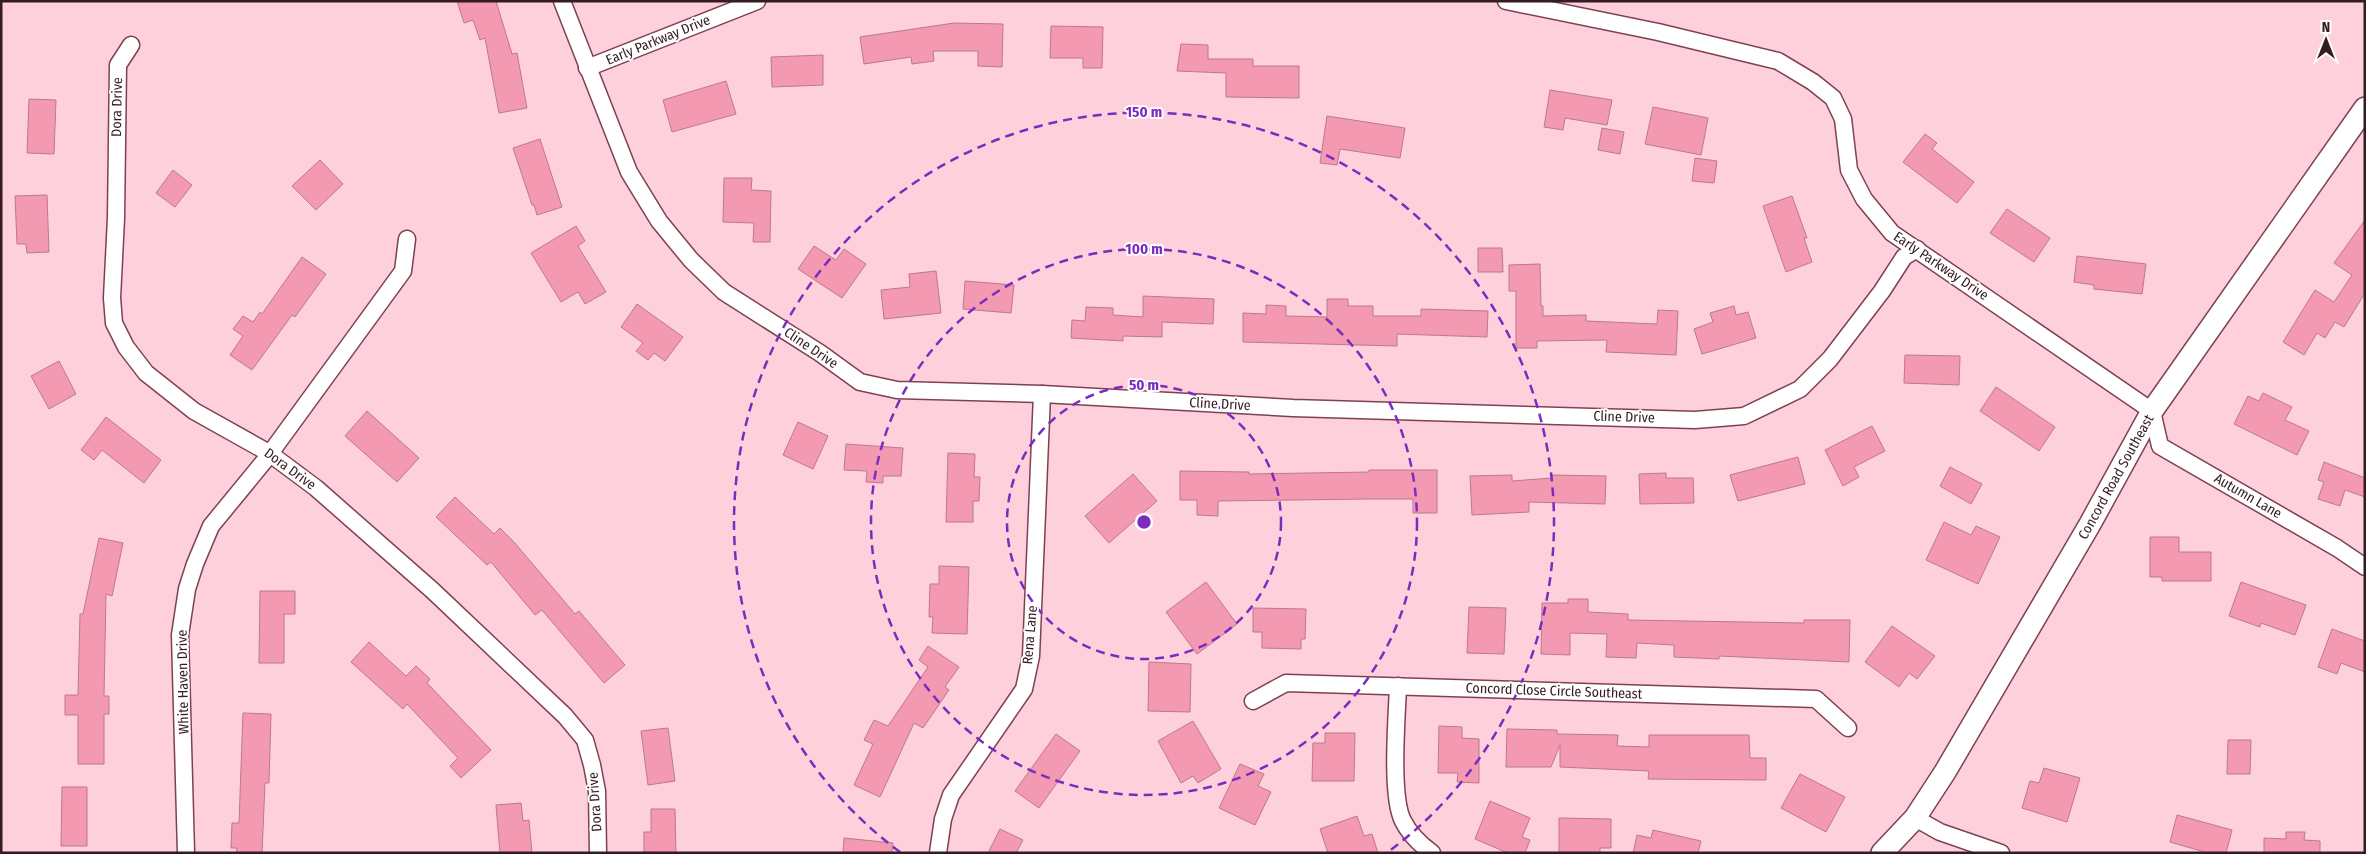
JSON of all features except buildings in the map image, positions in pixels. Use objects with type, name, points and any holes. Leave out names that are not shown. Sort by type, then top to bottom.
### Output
[{"type":"street","name":"Cline Drive","points":[[562,1],[587,68],[630,172],[659,221],[692,260],[724,292],[820,353],[860,382],[897,390],[1042,394],[1293,408],[1695,420],[1744,416],[1800,390],[1841,344],[1882,291],[1904,257],[1917,248]]},
{"type":"street","name":"Early Parkway Drive","points":[[587,68],[757,1]]},
{"type":"street","name":"Early Parkway Drive","points":[[1506,1],[1658,32],[1778,61],[1813,82],[1833,98],[1843,119],[1849,170],[1864,199],[1892,233],[1917,248],[2152,411]]},
{"type":"street","name":"Dora Drive","points":[[131,45],[118,65],[116,218],[112,298],[114,323],[126,347],[146,373],[194,411],[269,453],[316,488],[432,590],[565,716],[585,740],[597,791],[598,853]]},
{"type":"street","name":"Concord Road Southeast","points":[[1882,853],[1915,818],[1945,772],[2090,524],[2152,411],[2365,108]]},
{"type":"street","name":"White Haven Drive","points":[[186,853],[180,635],[187,589],[211,526],[269,453],[363,328],[403,271],[407,239]]},
{"type":"street","name":"Rena Lane","points":[[938,853],[943,819],[951,795],[1024,689],[1031,656],[1042,394]]},
{"type":"street","name":"Autumn Lane","points":[[2152,411],[2160,446],[2337,548],[2365,567]]},
{"type":"street","name":"Concord Close Circle Southeast","points":[[1253,701],[1286,683],[1816,699],[1848,728]]},
{"type":"street","points":[[1398,686],[1396,789],[1403,821],[1423,846],[1432,853]]},
{"type":"street","points":[[1915,818],[1940,832],[2001,853]]}]
